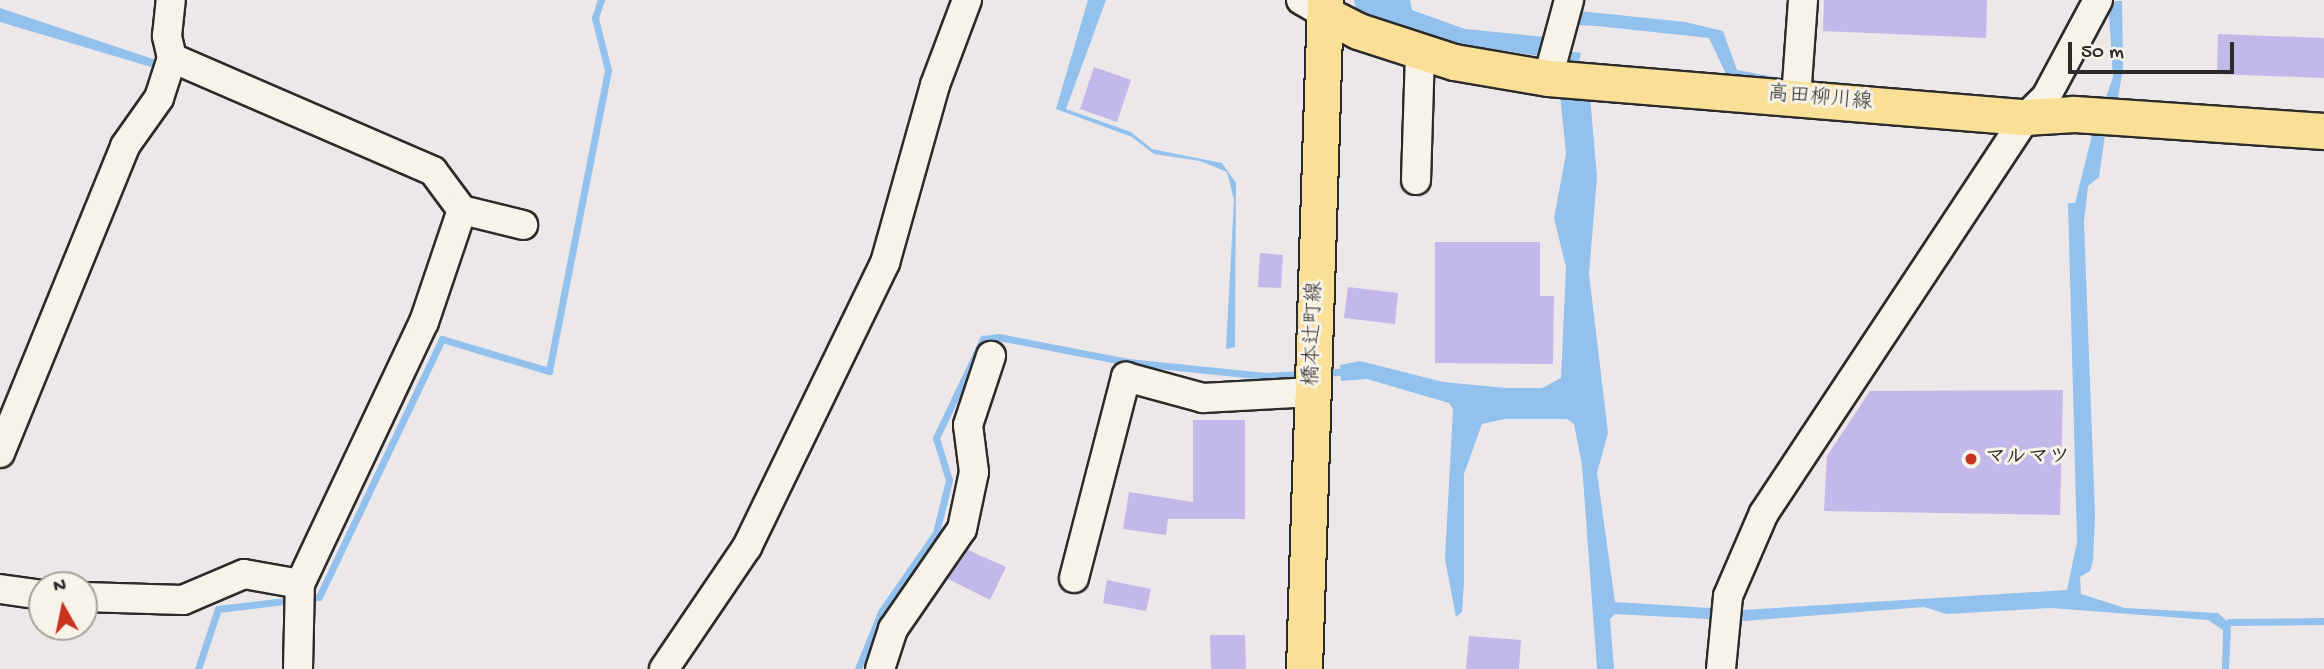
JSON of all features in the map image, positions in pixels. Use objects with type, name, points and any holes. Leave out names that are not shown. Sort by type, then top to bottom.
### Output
[{"type":"main road","name":"高田柳川線","points":[[1317,5],[1420,51],[1550,69],[1796,98],[2026,117],[2074,114],[2324,131]]},
{"type":"main road","name":"橋本辻町線","points":[[1304,669],[1313,392],[1317,5]]},
{"type":"street","points":[[0,453],[125,146],[159,98],[172,58],[167,36],[171,0]]},
{"type":"street","points":[[664,669],[747,547],[885,263],[934,85],[967,0]]},
{"type":"street","points":[[1796,98],[1803,0]]},
{"type":"street","points":[[1721,669],[1728,596],[1764,513],[2026,117],[2046,97],[2098,0]]},
{"type":"street","points":[[1550,69],[1567,9]]},
{"type":"street","points":[[1416,180],[1420,51]]},
{"type":"street","points":[[172,58],[433,171],[462,210],[523,225]]},
{"type":"street","points":[[299,669],[300,583],[424,322],[462,210]]},
{"type":"street","points":[[880,669],[893,629],[962,529],[974,472],[968,425],[991,356]]},
{"type":"street","points":[[1074,578],[1126,377],[1203,398],[1313,392]]},
{"type":"street","points":[[98,597],[183,600],[244,574],[300,583]]},
{"type":"street","points":[[0,589],[28,593]]},
{"type":"water","points":[[1088,0],[1106,0],[1066,109],[1131,132],[1152,149],[1222,163],[1236,183],[1235,347],[1226,349],[1234,200],[1227,172],[1200,161],[1154,154],[1132,137],[1056,109]]},
{"type":"water","points":[[1354,0],[1410,0],[1412,10],[1465,29],[1545,37],[1580,11],[1685,22],[1723,31],[1737,70],[1780,78],[1726,74],[1709,38],[1597,26],[1575,25],[1567,51],[1581,53],[1579,62],[1493,49],[1468,53],[1372,20],[1356,10]]},
{"type":"water","points":[[2115,1],[2122,1],[2123,69],[2117,103],[2105,100],[2113,77],[2109,15]]},
{"type":"water","points":[[0,8],[159,61],[158,69],[0,22]]},
{"type":"water","points":[[1560,94],[1590,96],[1597,178],[1589,274],[1608,433],[1597,473],[1615,602],[1742,610],[2067,590],[2077,542],[2068,203],[2075,203],[2094,127],[2106,128],[2099,177],[2088,186],[2084,222],[2095,515],[2093,561],[2090,571],[2080,577],[2081,594],[2125,608],[2218,613],[2231,625],[2229,669],[2222,669],[2223,630],[2208,620],[2051,608],[1947,614],[1924,607],[1744,621],[1615,614],[1610,619],[1614,669],[1597,669],[1582,465],[1574,424],[1567,419],[1504,419],[1482,424],[1464,474],[1464,583],[1462,612],[1456,617],[1445,559],[1453,409],[1449,403],[1367,379],[1341,381],[1340,365],[1360,361],[1443,382],[1506,388],[1542,388],[1561,378],[1566,267],[1554,218],[1566,154]]},
{"type":"building","points":[[1824,0],[1987,0],[1986,38],[1823,31]]},
{"type":"building","points":[[2218,34],[2324,38],[2324,78],[2217,74]]},
{"type":"building","points":[[1094,67],[1131,80],[1117,122],[1080,109]]},
{"type":"building","points":[[1435,242],[1540,242],[1540,296],[1554,296],[1553,364],[1435,363]]},
{"type":"building","points":[[1260,253],[1283,255],[1281,288],[1258,287]]},
{"type":"building","points":[[1348,287],[1398,293],[1395,324],[1344,318]]},
{"type":"building","points":[[2063,390],[2060,515],[1824,511],[1827,456],[1870,391]]},
{"type":"building","points":[[1193,420],[1245,420],[1245,519],[1168,519],[1166,535],[1123,529],[1129,492],[1193,502]]},
{"type":"building","points":[[968,550],[1006,567],[990,600],[948,579]]},
{"type":"building","points":[[1107,580],[1151,589],[1146,611],[1103,603]]},
{"type":"building","points":[[1210,635],[1245,635],[1246,669],[1211,669]]},
{"type":"building","points":[[1469,636],[1521,640],[1519,669],[1466,669]]},
{"type":"waterway","points":[[306,599],[319,597],[442,339],[549,371],[608,70],[595,18],[601,0]]},
{"type":"waterway","points":[[858,669],[881,612],[936,533],[949,480],[936,438],[983,339],[999,337],[1128,362],[1265,376],[1304,374]]},
{"type":"waterway","points":[[1323,373],[1349,371]]},
{"type":"waterway","points":[[198,669],[218,609],[294,600]]},
{"type":"waterway","points":[[2229,622],[2324,621]]},
{"type":"place","name":"マルマツ","points":[[1971,459]]}]
